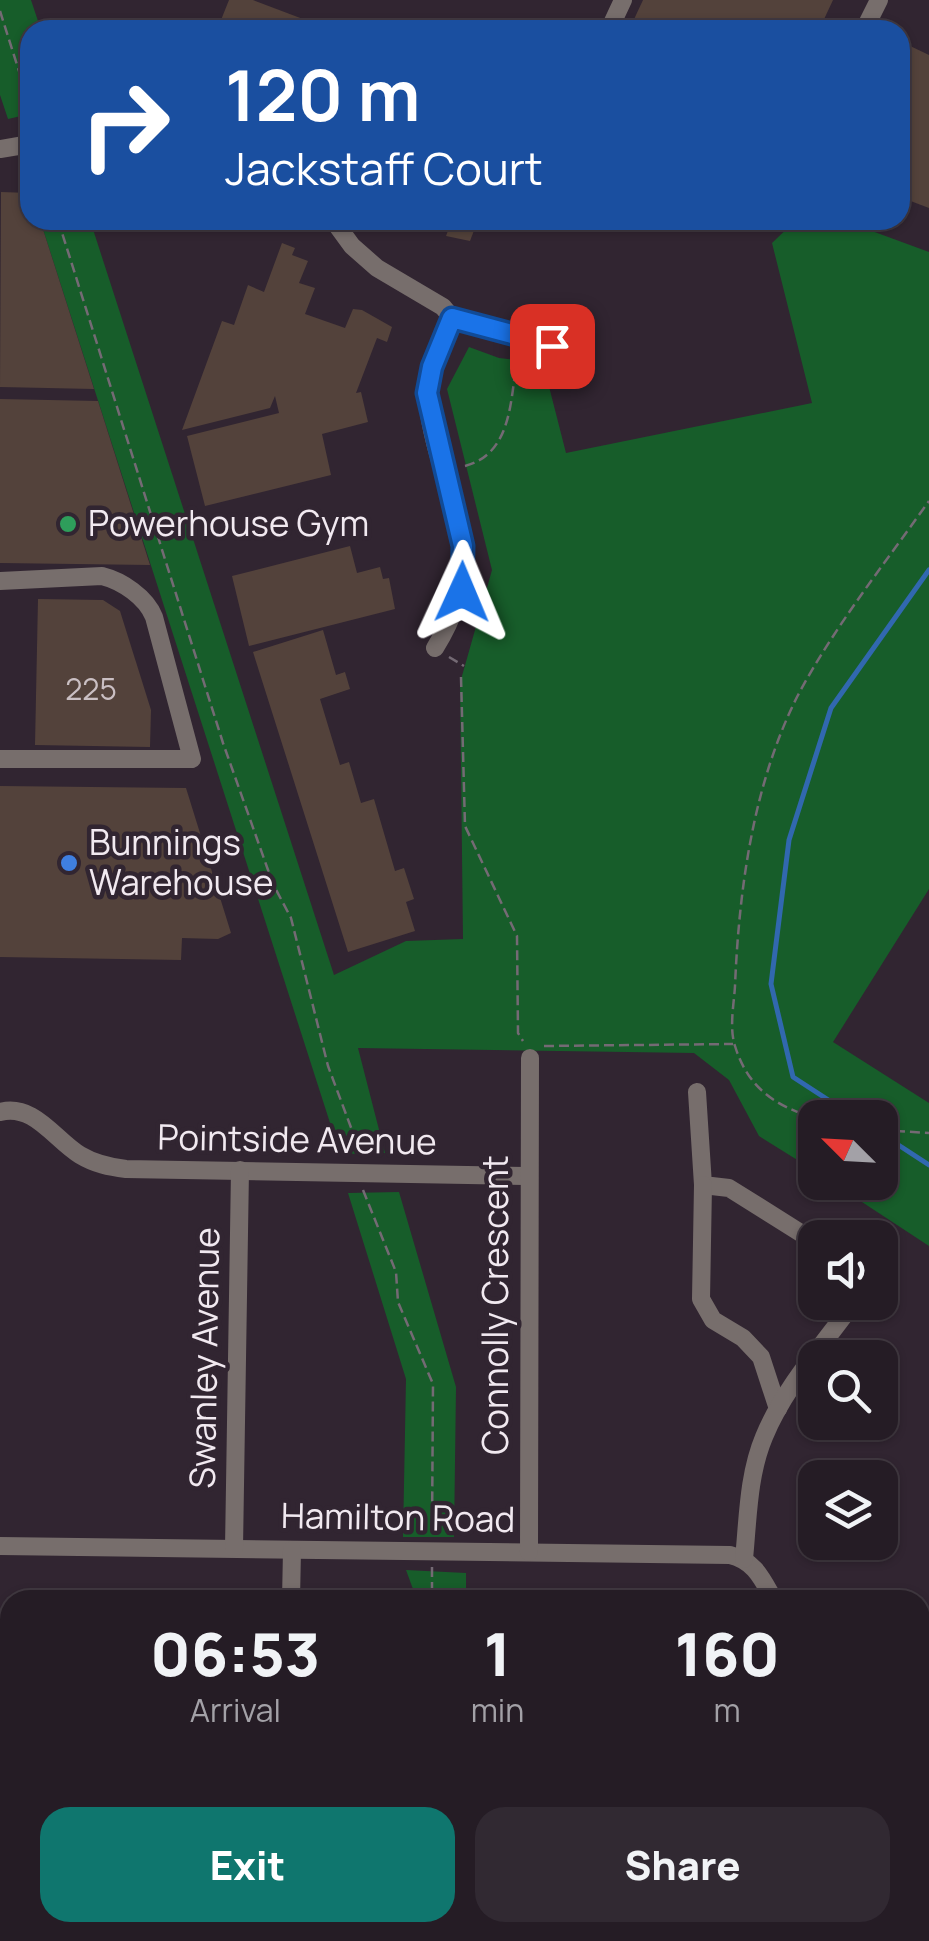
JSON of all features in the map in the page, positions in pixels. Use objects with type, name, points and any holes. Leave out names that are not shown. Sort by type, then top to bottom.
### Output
[{"type":"street","points":[[341,230],[368,262],[443,307],[452,318],[521,336],[549,338]]},
{"type":"street","points":[[552,315],[549,338],[561,358]]},
{"type":"street","points":[[435,648],[454,613],[465,574],[463,546],[427,393],[432,367],[452,318]]},
{"type":"street","points":[[0,581],[102,576],[145,601],[154,617],[192,759],[0,759]]},
{"type":"street","name":"Connolly Crescent","points":[[529,1552],[530,1058]]},
{"type":"street","points":[[697,1092],[703,1185],[701,1298],[714,1320],[744,1338],[761,1357],[778,1409]]},
{"type":"street","name":"Pointside Avenue","points":[[0,1112],[12,1109],[36,1119],[76,1153],[101,1165],[126,1169],[527,1176]]},
{"type":"street","name":"Swanley Avenue","points":[[234,1548],[240,1170]]},
{"type":"street","points":[[703,1185],[729,1188],[798,1231]]},
{"type":"street","points":[[768,1590],[744,1558],[750,1489],[762,1440],[778,1409],[841,1320]]},
{"type":"street","name":"Hamilton Road","points":[[0,1546],[744,1558]]},
{"type":"street","points":[[291,1590],[292,1550]]},
{"type":"path","points":[[0,11],[20,74]]},
{"type":"path","points":[[61,230],[223,743],[272,884],[292,918],[328,1066],[362,1155]]},
{"type":"path","points":[[465,466],[489,454],[504,434],[521,336]]},
{"type":"path","points":[[798,1113],[764,1096],[750,1080],[734,1044],[736,944],[745,872],[784,726],[799,694],[929,502]]},
{"type":"path","points":[[461,677],[465,826],[518,936],[520,1038],[527,1043],[544,1044],[734,1044]]},
{"type":"path","points":[[530,1058],[544,1058],[544,1044]]},
{"type":"path","points":[[898,1131],[929,1133]]},
{"type":"path","points":[[363,1189],[396,1272],[398,1302],[433,1384],[432,1533]]},
{"type":"path","points":[[432,1568],[432,1590]]},
{"type":"green space","points":[[0,0],[31,0],[38,20],[20,20],[20,116],[8,119],[0,95]]},
{"type":"green space","points":[[43,230],[93,230],[334,975],[406,941],[463,939],[460,683],[492,570],[447,389],[469,347],[499,358],[543,363],[566,453],[812,403],[772,243],[786,230],[869,230],[929,252],[929,889],[833,1042],[929,1103],[929,1246],[898,1226],[898,1220],[889,1220],[859,1200],[898,1200],[898,1100],[798,1100],[798,1160],[759,1136],[729,1080],[694,1053],[358,1048],[385,1153],[340,1154]]},
{"type":"green space","points":[[399,1192],[456,1387],[454,1537],[403,1537],[406,1379],[348,1193]]},
{"type":"green space","points":[[406,1570],[466,1573],[466,1590],[413,1590]]},
{"type":"building","points":[[229,0],[253,0],[306,20],[221,20]]},
{"type":"building","points":[[643,0],[833,0],[824,20],[634,20]]},
{"type":"building","points":[[910,46],[929,55],[929,208],[910,201]]},
{"type":"building","points":[[1,192],[20,193],[20,230],[43,230],[94,389],[0,387]]},
{"type":"building","points":[[448,230],[474,230],[470,241],[446,236]]},
{"type":"building","points":[[282,243],[295,248],[292,255],[308,261],[299,283],[315,288],[305,314],[345,328],[353,309],[362,310],[392,327],[387,342],[377,338],[356,393],[361,392],[368,422],[322,434],[331,475],[205,506],[187,436],[279,413],[275,396],[270,408],[182,430],[222,321],[234,325],[248,285],[264,292]]},
{"type":"building","points":[[0,399],[98,401],[150,565],[0,563]]},
{"type":"building","points":[[350,546],[357,573],[380,567],[383,579],[389,578],[395,609],[249,646],[232,576]]},
{"type":"building","points":[[38,599],[103,600],[120,611],[151,710],[150,747],[35,745]]},
{"type":"building","points":[[323,630],[336,675],[345,672],[350,689],[320,699],[340,765],[349,762],[361,803],[374,799],[395,871],[404,868],[414,899],[406,902],[415,931],[348,952],[253,652]]},
{"type":"building","name":"Bunnings Warehouse","points":[[0,786],[186,788],[231,933],[218,939],[182,938],[181,960],[0,957]]},
{"type":"waterway","points":[[828,1100],[793,1077],[771,984],[789,840],[831,708],[929,570]]},
{"type":"waterway","points":[[898,1145],[929,1165]]},
{"type":"place","name":"Powerhouse Gym","points":[[68,524]]},
{"type":"place","name":"Bunnings Warehouse","points":[[69,863]]},
{"type":"route","points":[[462,592],[463,546],[428,397],[432,367],[452,318],[523,337],[549,338],[552,346]]}]
